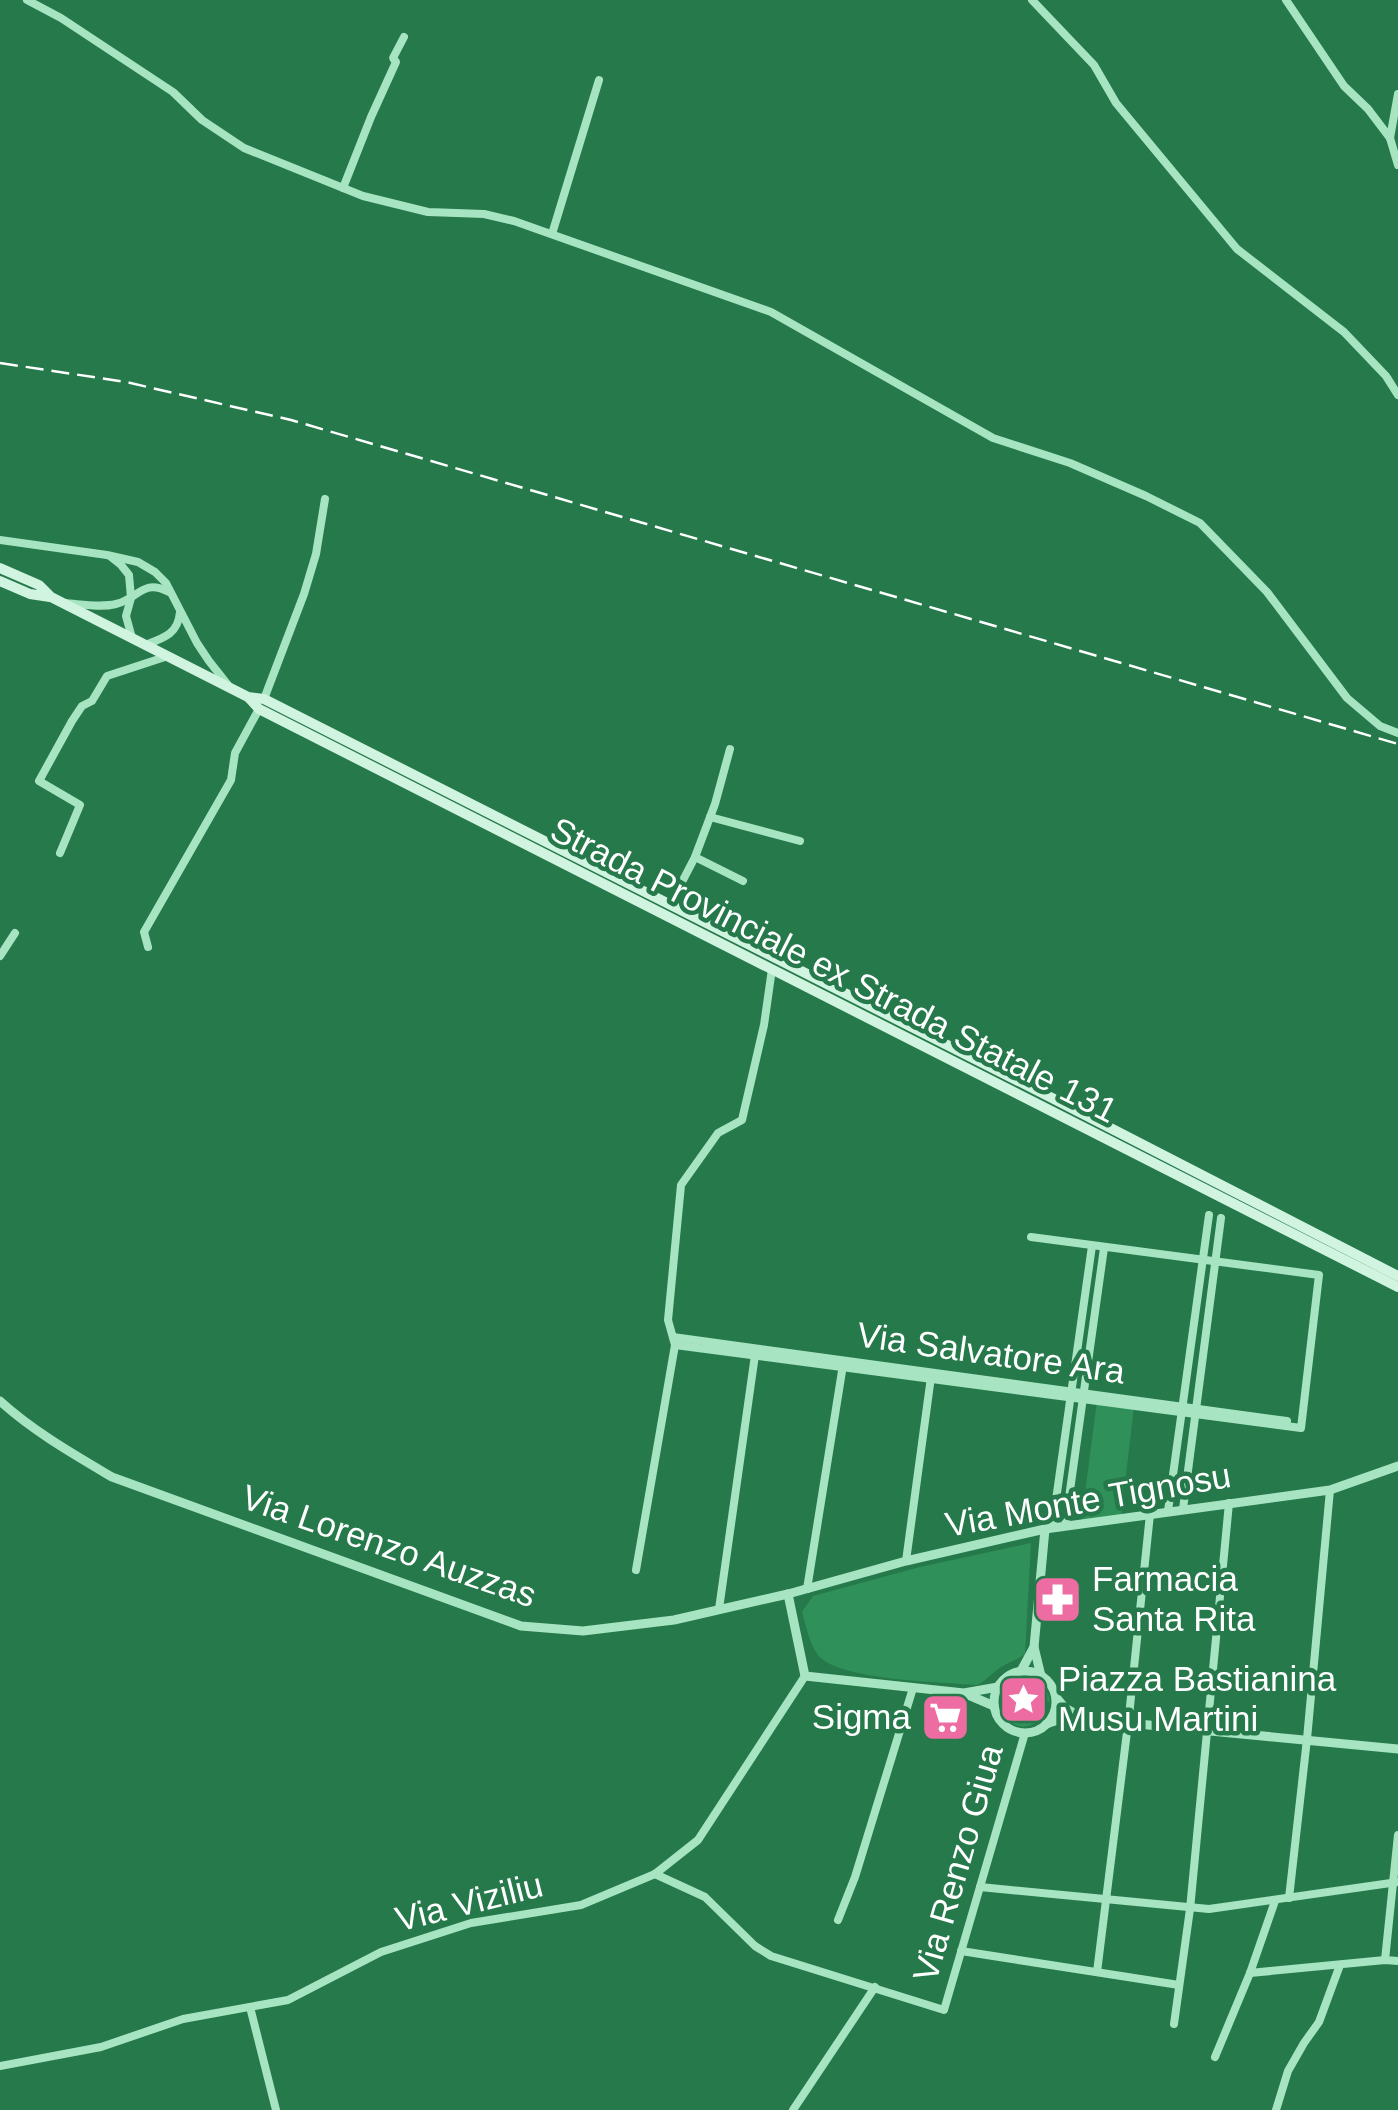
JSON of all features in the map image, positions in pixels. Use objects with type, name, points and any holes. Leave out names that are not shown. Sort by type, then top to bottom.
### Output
[{"type":"main road","name":"Strada Provinciale ex Strada Statale 131","points":[[0,568],[39,585],[50,597]]},
{"type":"main road","name":"Strada Provinciale ex Strada Statale 131","points":[[0,581],[63,603],[670,904],[1398,1276]]},
{"type":"main road","name":"Strada Provinciale ex Strada Statale 131","points":[[262,704],[772,970],[1398,1288]]},
{"type":"street","points":[[27,0],[173,92],[202,120],[244,148],[363,196],[428,212],[484,214],[514,221],[771,312],[993,438],[1070,463],[1200,522],[1267,592],[1347,698],[1380,726],[1398,733]]},
{"type":"street","points":[[1032,0],[1094,65],[1116,103],[1237,249],[1344,332],[1386,376],[1398,395]]},
{"type":"street","points":[[1286,0],[1344,86],[1390,138],[1398,165]]},
{"type":"street","points":[[343,188],[404,36]]},
{"type":"street","points":[[552,234],[599,80]]},
{"type":"street","points":[[1390,138],[1398,94]]},
{"type":"street","points":[[148,946],[144,932],[231,780],[235,753],[262,704],[304,594],[316,554],[324,499]]},
{"type":"street","points":[[0,540],[107,555],[138,562],[154,572],[166,583],[209,662],[231,688]]},
{"type":"street","points":[[107,555],[129,574],[131,598],[126,613],[132,638]]},
{"type":"street","points":[[63,603],[112,605],[151,587],[163,588],[173,595]]},
{"type":"street","points":[[146,645],[174,632],[180,612]]},
{"type":"street","points":[[60,852],[80,805],[39,781],[72,721],[82,706],[92,701],[107,676],[168,656]]},
{"type":"street","points":[[670,904],[696,857],[730,748]]},
{"type":"street","points":[[710,817],[800,841]]},
{"type":"street","points":[[696,857],[744,881]]},
{"type":"street","points":[[0,956],[15,932]]},
{"type":"street","points":[[636,1570],[674,1341],[668,1320],[681,1185],[718,1133],[742,1120],[772,970]]},
{"type":"street","points":[[1168,1512],[1209,1216]]},
{"type":"street","points":[[1183,1509],[1221,1218]]},
{"type":"street","points":[[1031,1237],[1216,1262]]},
{"type":"street","points":[[1041,1676],[1034,1647],[1048,1529],[1092,1246]]},
{"type":"street","points":[[1065,1526],[1104,1248]]},
{"type":"street","name":"Via Salvatore Ara","points":[[674,1341],[1301,1426],[1319,1275],[1216,1262]]},
{"type":"street","name":"Via Salvatore Ara","points":[[674,1341],[755,1355],[844,1364]]},
{"type":"street","points":[[719,1610],[755,1355]]},
{"type":"street","points":[[807,1589],[844,1364]]},
{"type":"street","points":[[906,1561],[931,1376]]},
{"type":"street","name":"Via Lorenzo Auzzas","points":[[0,1401],[15,1415],[112,1477],[521,1626],[583,1631],[674,1620],[788,1594]]},
{"type":"street","name":"Via Monte Tignosu","points":[[788,1594],[906,1561],[1048,1529],[1330,1490],[1398,1466]]},
{"type":"street","points":[[1289,1898],[1308,1739],[1330,1490]]},
{"type":"street","points":[[1174,2024],[1190,1909],[1228,1503]]},
{"type":"street","points":[[1098,1972],[1150,1514]]},
{"type":"street","points":[[788,1594],[806,1676],[964,1693],[998,1687],[1020,1671],[1048,1681],[1065,1708],[1083,1718]]},
{"type":"street","points":[[1020,1671],[1034,1647]]},
{"type":"street","name":"Via Viziliu","points":[[0,2066],[101,2047],[183,2019],[288,2000],[389,1950],[474,1922],[580,1904],[655,1874],[698,1840],[806,1676]]},
{"type":"street","points":[[998,1687],[994,1706],[1001,1722],[1016,1732],[1025,1733],[1046,1724],[1054,1712],[1056,1698]]},
{"type":"street","points":[[838,1920],[913,1688]]},
{"type":"street","points":[[964,1693],[994,1706]]},
{"type":"street","points":[[1046,1724],[1060,1718],[1083,1718],[1398,1749]]},
{"type":"street","name":"Via Renzo Giua","points":[[874,1988],[944,2010],[1025,1733]]},
{"type":"street","points":[[1385,1960],[1398,1835]]},
{"type":"street","points":[[655,1874],[705,1896],[754,1946],[770,1956],[874,1988],[793,2110]]},
{"type":"street","points":[[980,1887],[1209,1909],[1396,1882]]},
{"type":"street","points":[[1216,2057],[1274,1901]]},
{"type":"street","points":[[961,1951],[1180,1986]]},
{"type":"street","points":[[1250,1974],[1398,1961]]},
{"type":"street","points":[[1276,2110],[1288,2071],[1319,2022],[1340,1964]]},
{"type":"street","points":[[250,2007],[276,2110]]},
{"type":"green space","points":[[1097,1401],[1134,1406],[1121,1518],[1081,1524]]},
{"type":"green space","points":[[1031,1543],[1025,1654],[977,1685],[893,1679],[847,1670],[829,1664],[812,1645],[802,1612],[813,1596]]},
{"type":"green space","points":[[1027,1677],[1043,1686],[1050,1702],[1043,1700],[1041,1710],[1048,1711],[1034,1724],[1022,1727],[1011,1723],[1001,1703],[1003,1691],[1011,1682]]},
{"type":"railway","points":[[0,363],[126,382],[291,420],[1398,744]]},
{"type":"place","name":"Farmacia Santa Rita","points":[[1057,1599]]},
{"type":"place","name":"Piazza Bastianina Musu Martini","points":[[1023,1699]]},
{"type":"place","name":"Sigma","points":[[946,1717]]}]
